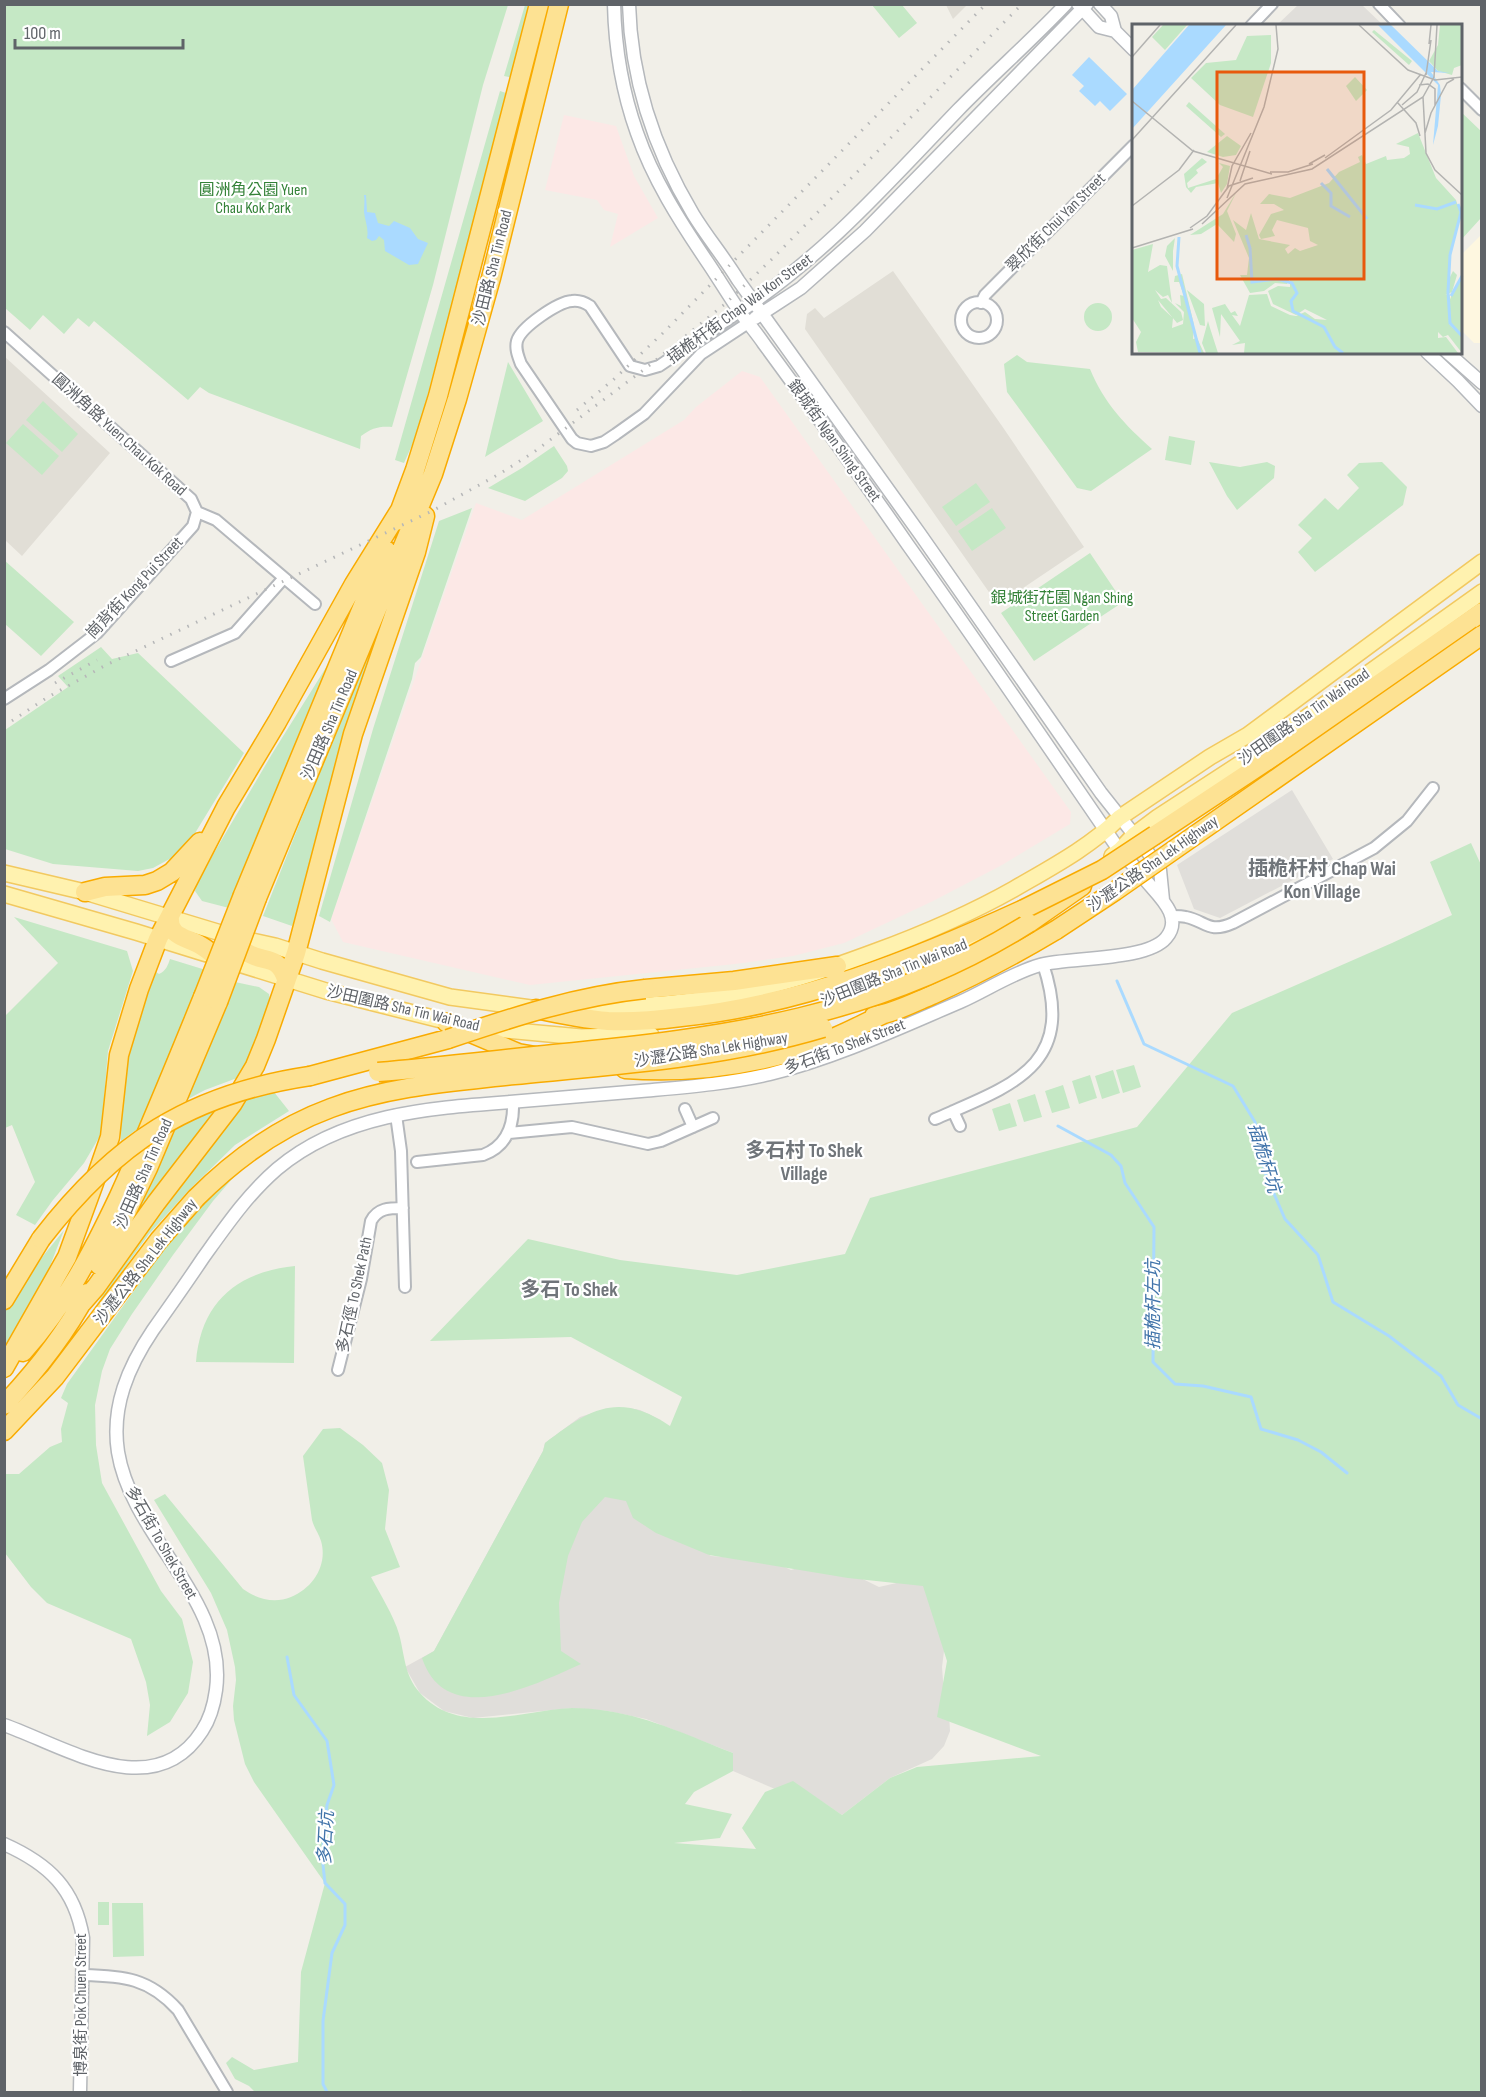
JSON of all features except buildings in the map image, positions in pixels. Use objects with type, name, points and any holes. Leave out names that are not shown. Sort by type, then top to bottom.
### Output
[{"type":"highway","name":"沙田路 Sha Tin Road","points":[[4,1405],[25,1383],[82,1304],[148,1168],[355,628],[415,470],[438,396],[539,4]]},
{"type":"highway","name":"沙田路 Sha Tin Road","points":[[250,897],[434,474],[458,399],[491,278],[559,4]]},
{"type":"highway","points":[[82,1304],[238,1096],[267,1039],[296,952],[353,734],[416,552],[434,474]]},
{"type":"highway","points":[[4,1368],[67,1257],[93,1186],[110,1137],[119,1055],[139,989],[158,939],[216,825],[354,584],[400,510]]},
{"type":"highway","name":"沙瀝公路 Sha Lek Highway","points":[[4,1300],[41,1239],[63,1210],[91,1180],[122,1152],[160,1126],[228,1095],[283,1080],[310,1076],[392,1071],[674,1041],[748,1030],[860,1002],[905,985],[983,950],[1029,923],[1102,870],[1303,737],[1482,612]]},
{"type":"highway","name":"沙瀝公路 Sha Lek Highway","points":[[4,1431],[38,1397],[69,1360],[159,1240],[196,1197],[224,1171],[280,1132],[314,1115],[370,1096],[410,1087],[713,1052],[775,1041],[884,1014],[964,980],[1056,930],[1482,635]]},
{"type":"highway","points":[[85,892],[105,887],[145,885],[165,877],[216,825]]},
{"type":"highway","points":[[534,1009],[608,1021],[625,1021],[700,1015],[771,1002],[825,987],[942,946],[1102,870]]},
{"type":"highway","points":[[170,916],[169,923],[177,935],[199,944],[215,956]]},
{"type":"highway","points":[[234,937],[247,953],[280,966],[286,979]]},
{"type":"highway","points":[[310,1076],[439,1042],[558,1004],[603,994],[723,982],[837,966]]},
{"type":"highway","name":"沙田路 Sha Tin Road","points":[[4,1373],[42,1330],[87,1263],[211,999]]},
{"type":"highway","points":[[447,1023],[518,1053],[642,1071],[712,1069],[778,1057],[827,1040],[884,1014]]},
{"type":"main road","name":"沙田圍路 Sha Tin Wai Road","points":[[4,873],[85,892],[234,937],[296,952],[450,997],[534,1009],[638,1006],[700,1000],[784,984],[938,928],[976,910],[1039,874],[1107,830],[1119,818],[1210,757],[1248,735],[1482,562]]},
{"type":"main road","name":"沙田圍路 Sha Tin Wai Road","points":[[4,894],[286,979],[447,1023],[536,1034],[628,1037],[701,1030],[788,1013],[863,990],[962,948],[1004,926],[1120,850],[1134,835],[1257,752],[1482,592]]},
{"type":"street","name":"銀城街 Ngan Shing Street","points":[[614,4],[618,58],[638,136],[658,181],[681,223],[739,312],[907,543],[1120,850]]},
{"type":"street","name":"銀城街 Ngan Shing Street","points":[[628,4],[636,77],[652,132],[671,175],[694,216],[1119,818],[1134,835]]},
{"type":"street","name":"插桅杆街 Chap Wai Kon Street","points":[[1066,4],[960,108],[836,236],[797,270],[754,302],[659,366],[645,370],[630,366],[590,306],[582,301],[573,300],[564,303],[527,326],[518,339],[517,355],[572,439],[583,445],[598,445],[645,414],[701,354],[801,288],[865,231],[1082,6]]},
{"type":"street","points":[[1100,4],[1111,16],[1115,31],[1132,48]]},
{"type":"street","points":[[1253,24],[1272,4]]},
{"type":"street","points":[[1379,4],[1398,24]]},
{"type":"street","points":[[1082,6],[1099,27],[1115,31]]},
{"type":"street","points":[[1462,89],[1482,110]]},
{"type":"street","name":"翠欣街 Chui Yan Street","points":[[981,303],[985,295],[1132,147]]},
{"type":"street","name":"圓洲角路 Yuen Chau Kok Road","points":[[4,332],[191,500],[197,512],[216,520],[315,604]]},
{"type":"street","points":[[1429,354],[1480,402]]},
{"type":"street","points":[[1449,354],[1482,383]]},
{"type":"street","name":"崗背街 Kong Pui Street","points":[[4,699],[49,670],[97,633],[192,526],[197,512]]},
{"type":"street","points":[[171,661],[235,633],[284,579]]},
{"type":"street","points":[[1120,850],[1163,900],[1172,916],[1184,916],[1206,926],[1216,927],[1233,923],[1374,848],[1407,821],[1433,788]]},
{"type":"street","points":[[1134,835],[1160,870],[1163,900]]},
{"type":"street","name":"多石街 To Shek Street","points":[[4,1725],[97,1762],[129,1768],[159,1764],[178,1756],[188,1748],[207,1722],[215,1696],[217,1669],[212,1639],[200,1611],[129,1490],[118,1450],[118,1409],[128,1375],[147,1339],[239,1209],[276,1170],[309,1146],[336,1132],[396,1115],[465,1105],[724,1084],[776,1073],[821,1059],[966,999],[1043,964],[1150,949],[1168,936],[1172,928],[1172,916]]},
{"type":"street","points":[[935,1119],[1013,1083],[1027,1071],[1042,1052],[1051,1030],[1053,1008],[1043,964]]},
{"type":"street","points":[[417,1162],[483,1155],[499,1146],[509,1133],[513,1117],[513,1102]]},
{"type":"street","points":[[685,1109],[693,1126]]},
{"type":"street","points":[[953,1111],[960,1126]]},
{"type":"street","points":[[396,1115],[402,1151],[405,1287]]},
{"type":"street","points":[[509,1133],[572,1127],[648,1144],[657,1143],[713,1118]]},
{"type":"street","name":"多石徑 To Shek Path","points":[[338,1370],[361,1279],[370,1221],[374,1214],[381,1210],[403,1208]]},
{"type":"street","name":"博泉街 Pok Chuen Street","points":[[4,1844],[25,1854],[60,1881],[78,1914],[81,1926],[83,1975],[80,2092]]},
{"type":"street","points":[[83,1975],[125,1977],[147,1985],[167,1998],[178,2010],[227,2092]]},
{"type":"shaded area","points":[[946,5],[967,5],[953,19]]},
{"type":"shaded area","points":[[1298,5],[1362,5],[1382,24],[1278,24]]},
{"type":"shaded area","points":[[564,115],[616,126],[634,176],[658,218],[610,247],[618,214],[604,210],[597,200],[545,190]]},
{"type":"shaded area","points":[[1481,235],[1481,343],[1474,343],[1462,331],[1462,254]]},
{"type":"shaded area","points":[[893,271],[1084,547],[998,605],[805,329],[807,314],[815,308],[824,318]]},
{"type":"shaded area","points":[[4,356],[110,453],[22,556],[5,540]]},
{"type":"shaded area","points":[[742,371],[760,377],[1071,812],[1070,824],[1002,865],[933,901],[844,943],[793,956],[530,985],[343,942],[331,919],[476,503],[522,520],[684,420],[696,407]]},
{"type":"shaded area","points":[[1292,790],[1333,859],[1220,918],[1194,909],[1177,865]]},
{"type":"shaded area","points":[[608,1408],[640,1410],[661,1420],[701,1550],[711,1556],[736,1558],[758,1554],[791,1570],[824,1560],[879,1587],[914,1579],[950,1603],[942,1667],[950,1731],[944,1746],[932,1759],[890,1778],[842,1815],[793,1782],[775,1789],[733,1771],[733,1753],[646,1719],[608,1711],[572,1708],[473,1718],[444,1711],[420,1693],[405,1667],[434,1651],[543,1451],[545,1443],[580,1417]]},
{"type":"green space","name":"圓洲角公園 Yuen Chau Kok Park","points":[[5,5],[508,5],[483,85],[433,285],[392,427],[376,428],[365,433],[361,436],[360,449],[209,393],[200,387],[188,400],[94,321],[89,327],[78,318],[64,334],[43,315],[30,330],[5,308]]},
{"type":"green space","points":[[525,5],[532,5],[513,78],[504,76]]},
{"type":"green space","points":[[872,5],[902,5],[917,23],[899,38]]},
{"type":"green space","points":[[500,91],[509,94],[417,434],[404,463],[395,460]]},
{"type":"green space","points":[[1462,113],[1482,132],[1481,218],[1462,239]]},
{"type":"green space","points":[[1098,303],[1108,307],[1112,317],[1108,327],[1098,331],[1088,327],[1084,317],[1088,307]]},
{"type":"green space","points":[[1017,355],[1027,362],[1090,369],[1116,413],[1152,449],[1091,491],[1077,488],[1007,392],[1004,364]]},
{"type":"green space","points":[[508,362],[543,421],[485,457]]},
{"type":"green space","points":[[43,401],[78,434],[62,452],[26,420]]},
{"type":"green space","points":[[23,424],[59,456],[42,475],[6,443]]},
{"type":"green space","points":[[1169,436],[1195,441],[1191,465],[1165,460]]},
{"type":"green space","points":[[554,446],[567,466],[568,471],[562,478],[525,501],[488,488],[522,468]]},
{"type":"green space","points":[[1209,462],[1240,467],[1267,462],[1275,466],[1274,478],[1237,510]]},
{"type":"green space","points":[[1382,462],[1407,487],[1403,505],[1315,572],[1298,552],[1312,538],[1298,525],[1325,498],[1338,510],[1359,488],[1347,475],[1359,463]]},
{"type":"green space","points":[[976,483],[990,502],[956,526],[942,507]]},
{"type":"green space","points":[[472,508],[421,657],[415,663],[412,679],[330,922],[319,916],[373,729],[439,521]]},
{"type":"green space","points":[[992,508],[1006,528],[972,551],[958,531]]},
{"type":"green space","name":"銀城街花園 Ngan Shing Street Garden","points":[[1090,553],[1123,602],[1034,661],[1001,613]]},
{"type":"green space","points":[[4,560],[74,622],[41,656],[5,624]]},
{"type":"green space","points":[[373,638],[372,650],[344,737],[297,916],[292,926],[263,916]]},
{"type":"green space","points":[[101,647],[112,659],[138,653],[244,753],[189,843],[175,856],[153,868],[138,871],[53,864],[5,849],[5,730],[68,687],[58,676]]},
{"type":"green space","points":[[335,653],[229,908],[202,901],[195,891],[197,882],[272,754]]},
{"type":"green space","points":[[1471,843],[1482,867],[1481,2092],[742,2092],[741,2090],[739,2092],[255,2092],[235,2079],[226,2063],[232,2057],[254,2070],[298,2062],[301,1972],[325,1883],[254,1782],[245,1764],[234,1720],[235,1667],[227,1630],[211,1593],[154,1500],[165,1494],[243,1589],[266,1599],[278,1600],[291,1597],[306,1588],[317,1575],[323,1550],[312,1520],[303,1456],[323,1429],[340,1428],[382,1463],[389,1490],[385,1529],[400,1567],[371,1577],[394,1620],[408,1672],[420,1693],[436,1706],[453,1714],[472,1718],[512,1716],[572,1708],[624,1714],[656,1723],[733,1753],[733,1771],[694,1792],[685,1804],[732,1814],[720,1838],[674,1843],[756,1849],[742,1828],[765,1792],[793,1781],[842,1815],[890,1778],[917,1767],[1041,1756],[937,1717],[947,1661],[923,1586],[848,1578],[709,1555],[656,1533],[633,1518],[626,1501],[605,1497],[582,1522],[568,1556],[559,1603],[561,1651],[581,1664],[540,1682],[493,1696],[470,1697],[450,1692],[434,1680],[422,1658],[434,1651],[543,1451],[545,1443],[591,1413],[619,1407],[635,1409],[652,1415],[670,1426],[682,1397],[571,1337],[430,1341],[528,1239],[620,1260],[737,1275],[845,1254],[870,1198],[1137,1127],[1232,1013],[1452,915],[1430,862]]},
{"type":"green space","points":[[14,917],[127,951],[133,971],[108,1051],[101,1134],[84,1163],[35,1225],[16,1215],[35,1182],[12,1125],[5,1128],[5,1016],[58,963]]},
{"type":"green space","points":[[170,959],[209,971],[144,1124],[121,1141],[120,1095],[124,1054],[150,968],[159,974],[165,970]]},
{"type":"green space","points":[[235,982],[259,987],[269,994],[270,1001],[245,1075],[186,1100]]},
{"type":"green space","points":[[1134,1065],[1141,1087],[1123,1093],[1116,1070]]},
{"type":"green space","points":[[1113,1070],[1120,1093],[1102,1099],[1095,1076]]},
{"type":"green space","points":[[1090,1075],[1097,1098],[1079,1104],[1072,1081]]},
{"type":"green space","points":[[1063,1085],[1070,1108],[1052,1113],[1045,1091]]},
{"type":"green space","points":[[274,1092],[289,1111],[235,1145],[189,1190],[149,1234],[87,1320],[143,1231],[243,1099]]},
{"type":"green space","points":[[1035,1094],[1042,1117],[1024,1122],[1017,1100]]},
{"type":"green space","points":[[1010,1103],[1017,1126],[999,1131],[992,1109]]},
{"type":"green space","points":[[216,1108],[134,1227],[128,1224],[168,1131]]},
{"type":"green space","points":[[238,1172],[213,1201],[173,1255],[110,1349],[102,1371],[95,1405],[96,1445],[102,1483],[161,1591],[182,1619],[193,1662],[188,1693],[170,1722],[147,1736],[150,1705],[146,1682],[131,1639],[47,1603],[31,1587],[5,1553],[5,1474],[19,1474],[50,1447],[62,1442],[61,1429],[68,1403],[61,1398],[67,1384],[200,1203]]},
{"type":"green space","points":[[64,1230],[43,1284],[5,1349],[4,1313],[27,1276]]},
{"type":"green space","points":[[295,1266],[294,1363],[196,1362],[205,1323],[214,1307],[226,1294],[240,1283],[256,1275]]},
{"type":"green space","points":[[98,1902],[109,1902],[109,1925],[98,1925]]},
{"type":"green space","points":[[112,1903],[143,1903],[144,1956],[113,1957]]},
{"type":"water","points":[[1089,57],[1127,94],[1110,111],[1100,101],[1095,106],[1079,91],[1084,86],[1072,75]]},
{"type":"water","points":[[364,195],[366,195],[367,212],[375,213],[378,223],[389,226],[394,221],[410,228],[418,239],[428,243],[418,264],[409,265],[385,251],[384,240],[379,236],[372,241],[367,238]]},
{"type":"waterway","name":"插桅杆坑","points":[[1117,981],[1144,1044],[1233,1086],[1255,1122],[1265,1173],[1285,1219],[1318,1255],[1333,1302],[1389,1336],[1441,1376],[1458,1405],[1482,1419]]},
{"type":"waterway","name":"插桅杆左坑","points":[[1058,1126],[1111,1155],[1121,1166],[1125,1183],[1154,1227],[1153,1362],[1175,1384],[1203,1386],[1251,1397],[1261,1429],[1298,1440],[1321,1452],[1347,1473]]},
{"type":"waterway","name":"多石坑","points":[[287,1657],[294,1695],[327,1741],[334,1785],[327,1805],[322,1856],[325,1883],[345,1904],[345,1925],[332,1953],[323,2021],[323,2084],[327,2092]]},
{"type":"railway","points":[[577,410],[663,333],[986,4]]},
{"type":"railway","points":[[4,726],[48,697],[106,665],[432,511],[534,452],[646,368],[725,304],[1022,4]]},
{"type":"railway","points":[[55,683],[97,660]]},
{"type":"district","name":"插桅杆村 Chap Wai Kon Village","points":[[1322,880]]},
{"type":"district","name":"多石村 To Shek Village","points":[[804,1162]]},
{"type":"district","name":"多石 To Shek","points":[[569,1290]]}]
